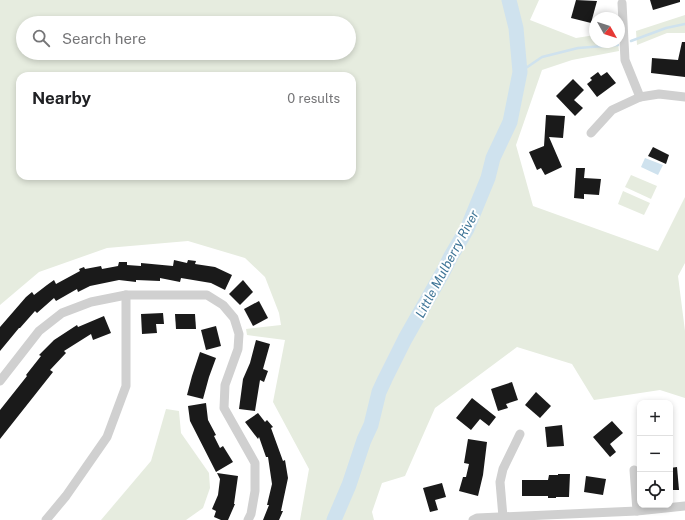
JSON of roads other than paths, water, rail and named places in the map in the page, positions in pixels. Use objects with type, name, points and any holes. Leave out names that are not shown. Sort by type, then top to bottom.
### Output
[{"type":"street","points":[[622,3],[625,60],[640,97]]},
{"type":"street","points":[[591,133],[612,110],[640,97],[659,94],[685,97]]},
{"type":"street","points":[[0,381],[39,331],[62,313],[91,302],[126,295],[207,295],[223,305],[234,318],[239,334],[238,349],[225,385],[224,408],[255,463],[255,491],[251,514],[248,520]]},
{"type":"street","points":[[46,520],[66,496],[108,437],[126,386],[126,295]]},
{"type":"street","points":[[503,517],[500,482],[503,469],[520,434]]},
{"type":"street","points":[[634,470],[637,511]]},
{"type":"street","points":[[473,520],[477,518],[637,511],[685,506]]},
{"type":"water","points":[[645,158],[663,165],[658,175],[641,167]]},
{"type":"waterway","name":"Little Mulberry River","points":[[334,520],[349,485],[364,440],[371,425],[379,392],[405,339],[467,229],[488,178],[493,158],[510,122],[520,72],[516,28],[509,0]]},
{"type":"waterway","points":[[631,41],[666,28],[685,24]]},
{"type":"waterway","points":[[520,72],[542,57],[578,48],[589,47]]}]
